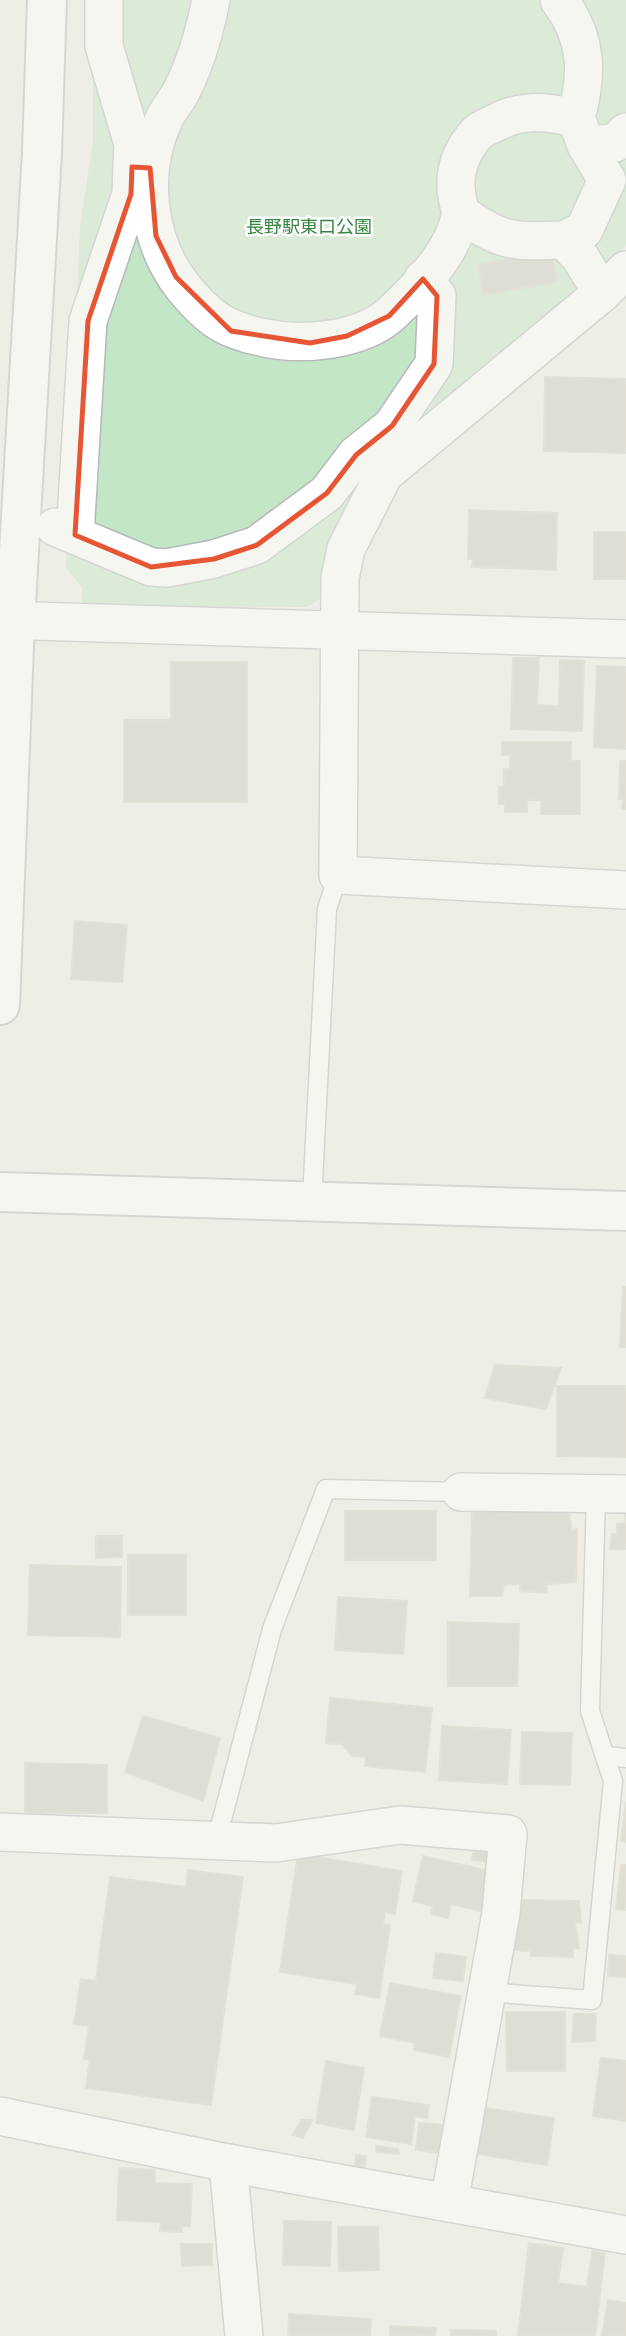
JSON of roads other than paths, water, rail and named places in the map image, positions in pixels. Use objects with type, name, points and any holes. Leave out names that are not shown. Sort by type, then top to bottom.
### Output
[{"type":"street","points":[[0,1005],[7,620],[42,152],[47,0]]},
{"type":"street","points":[[104,0],[104,46],[141,167],[156,236],[176,277],[198,304],[231,331],[273,340],[310,343],[347,336],[389,316],[453,241],[461,213],[455,169],[478,132],[513,113],[544,111],[581,131],[615,143],[626,132]]},
{"type":"street","points":[[211,0],[205,30],[182,90],[164,118],[141,167],[88,321],[65,531],[151,567],[167,568],[214,559],[257,545],[327,493],[356,456],[392,426],[434,363],[437,296],[423,279]]},
{"type":"street","points":[[461,213],[485,231],[516,242],[564,240],[584,230],[607,180],[581,131],[585,85],[581,46],[571,16],[559,0]]},
{"type":"street","points":[[564,240],[580,257],[614,281],[384,474],[346,549],[340,578],[342,630],[338,875],[626,890]]},
{"type":"street","points":[[7,620],[626,639]]},
{"type":"street","points":[[0,1192],[626,1211]]},
{"type":"street","points":[[461,1492],[611,1494]]},
{"type":"street","points":[[0,1832],[276,1843],[400,1825],[508,1833],[501,1913],[449,2203]]},
{"type":"street","points":[[0,2116],[228,2163],[626,2235]]},
{"type":"street","points":[[228,2163],[244,2336]]},
{"type":"lane","points":[[312,1200],[327,909],[338,875]]},
{"type":"lane","points":[[216,1842],[272,1629],[326,1489],[461,1492]]},
{"type":"lane","points":[[486,1992],[592,2000],[612,1781],[607,1756],[590,1710],[611,1494]]},
{"type":"lane","points":[[607,1756],[626,1758]]},
{"type":"park label","name":"長野駅東口公園","points":[[309,226]]}]
